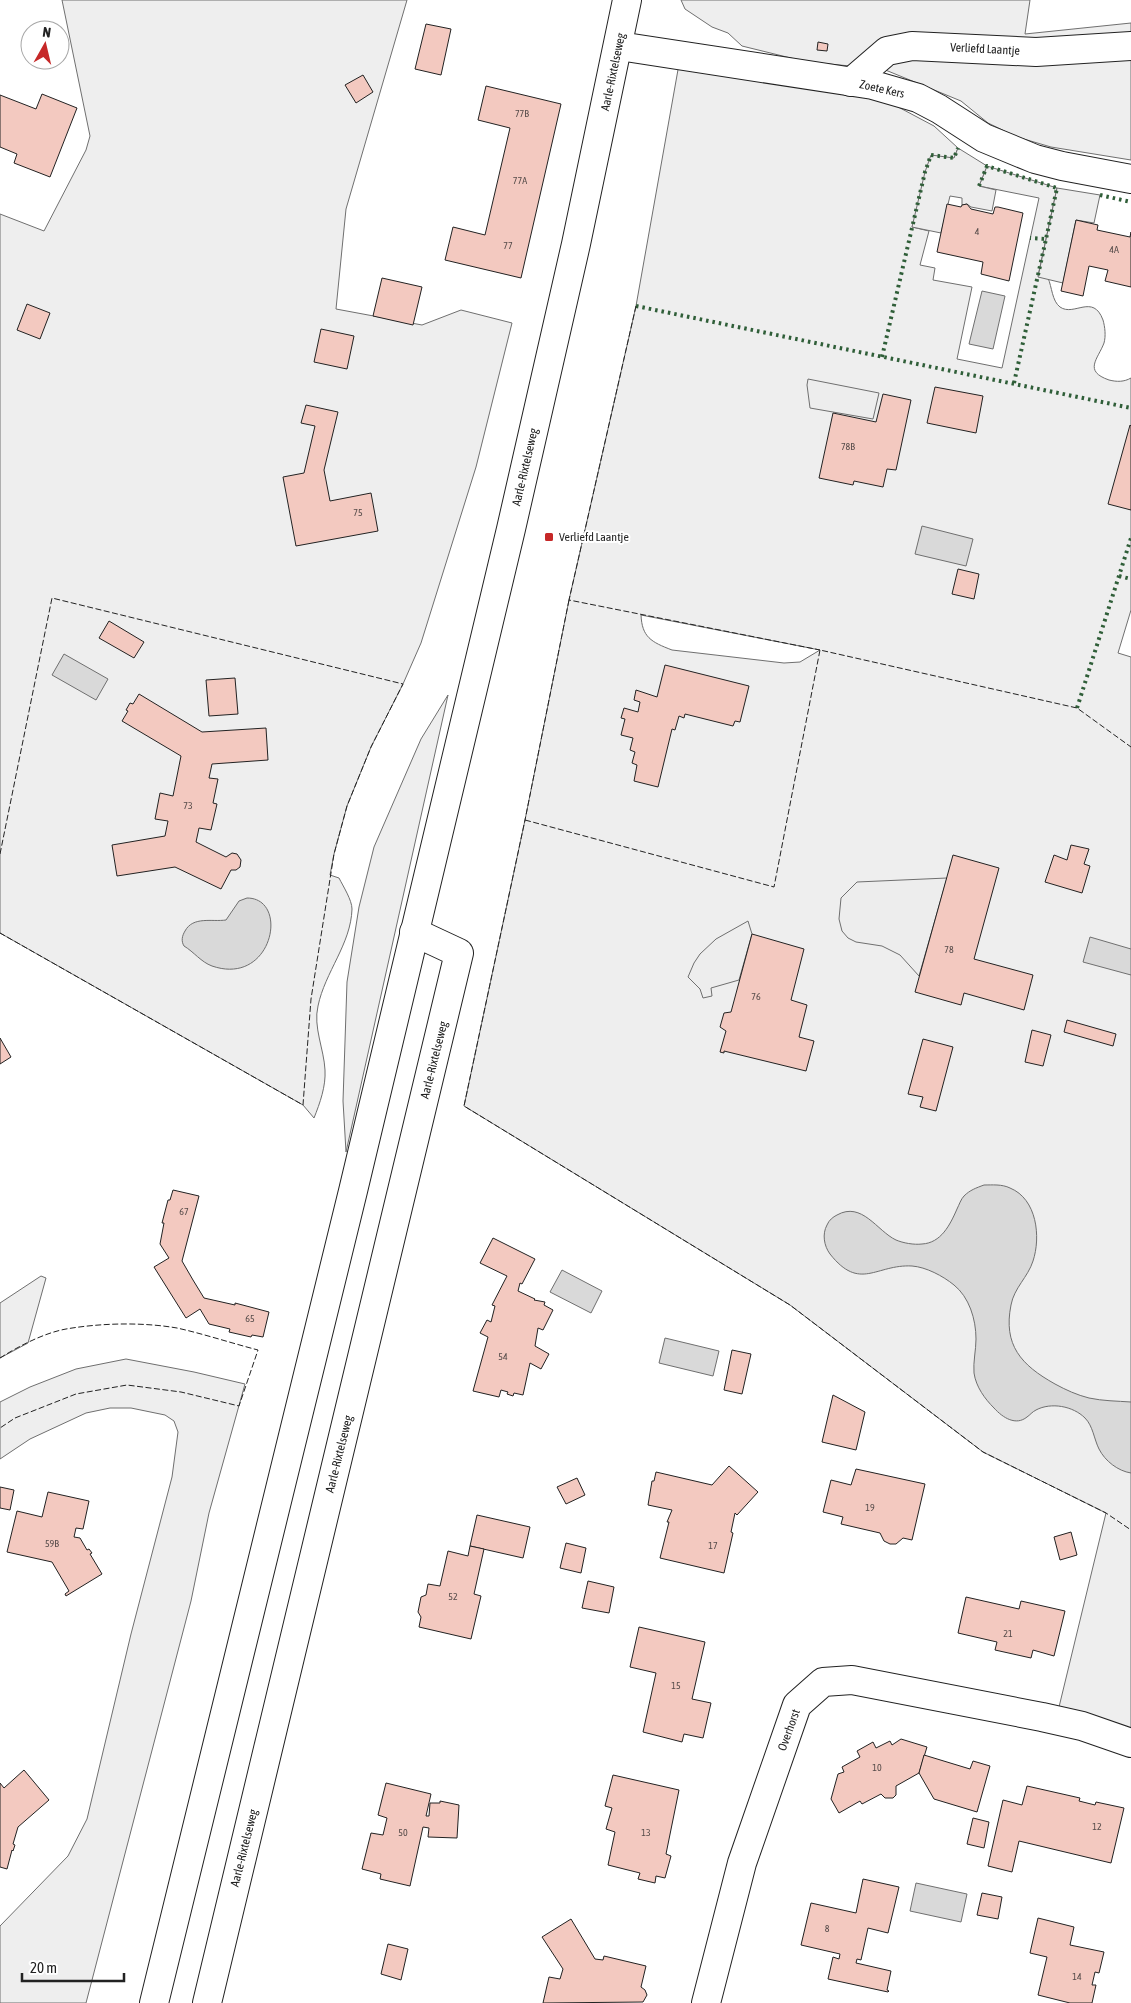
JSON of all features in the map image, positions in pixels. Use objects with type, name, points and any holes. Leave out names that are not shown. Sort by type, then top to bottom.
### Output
[{"type":"street","name":"Aarle-Rixtelseweg","points":[[154,2003],[353,1191],[513,519],[619,46],[627,0]]},
{"type":"street","name":"Zoete Kers","points":[[619,46],[873,85],[918,98],[984,138],[1035,159],[1131,179]]},
{"type":"street","name":"Verliefd Laantje","points":[[851,82],[887,51],[912,46],[1036,52],[1131,46]]},
{"type":"street","name":"Aarle-Rixtelseweg","points":[[207,2003],[459,953],[414,932]]},
{"type":"street","name":"Overhorst","points":[[706,2003],[742,1863],[797,1705],[823,1682],[852,1680],[1023,1713],[1082,1726],[1131,1743]]},
{"type":"shaded area","points":[[62,0],[407,0],[346,209],[336,309],[422,325],[461,310],[512,323],[476,467],[421,643],[403,684],[371,747],[347,806],[334,854],[330,875],[339,878],[349,897],[352,909],[351,922],[343,946],[326,981],[318,1006],[317,1022],[324,1062],[325,1082],[314,1118],[303,1105],[0,933],[0,214],[44,231],[86,150],[90,136],[70,39],[70,20],[66,20]]},
{"type":"shaded area","points":[[681,0],[1030,0],[1025,34],[1131,23],[1131,160],[1051,147],[1017,137],[988,123],[961,101],[883,69],[807,62],[742,46],[728,33],[712,27],[685,9]]},
{"type":"shaded area","points":[[679,64],[885,100],[934,126],[958,148],[954,158],[912,227],[929,231],[920,265],[935,268],[933,280],[972,287],[957,359],[1002,368],[1039,198],[979,186],[987,166],[1057,188],[1038,276],[1048,278],[1054,298],[1060,307],[1071,309],[1089,307],[1099,312],[1103,320],[1105,334],[1104,343],[1094,364],[1096,373],[1112,381],[1123,381],[1131,378],[1131,610],[1118,653],[1131,657],[1131,1729],[1059,1707],[1106,1513],[983,1452],[790,1305],[464,1106],[525,820],[569,600],[636,306]],"holes":[[[641,615],[820,650],[800,662],[784,663],[672,650],[649,638],[643,629]]]},
{"type":"shaded area","points":[[958,148],[987,166],[979,186],[996,190],[992,211],[971,207],[967,204],[962,205],[962,198],[950,196],[941,233],[912,227],[931,155],[954,158]]},
{"type":"shaded area","points":[[1057,188],[1100,195],[1094,223],[1076,220],[1063,283],[1038,277]]},
{"type":"shaded area","points":[[982,291],[1005,296],[993,349],[969,344]]},
{"type":"shaded area","points":[[808,379],[879,393],[873,419],[810,408]]},
{"type":"shaded area","points":[[922,526],[973,539],[966,566],[915,554]]},
{"type":"shaded area","points":[[64,654],[108,679],[96,700],[52,675]]},
{"type":"shaded area","points":[[448,695],[346,1152],[343,1101],[347,982],[359,907],[374,847],[421,739]]},
{"type":"shaded area","points":[[947,878],[919,976],[900,955],[882,946],[856,942],[848,938],[842,931],[839,919],[841,898],[857,882]]},
{"type":"shaded area","points":[[247,898],[260,902],[268,912],[271,925],[268,940],[261,954],[249,964],[233,969],[212,966],[184,946],[182,942],[183,937],[188,926],[198,921],[226,920],[239,901]]},
{"type":"shaded area","points":[[748,921],[752,934],[739,980],[711,988],[712,996],[703,998],[700,989],[688,977],[694,963],[700,954],[716,939]]},
{"type":"shaded area","points":[[1090,937],[1131,949],[1131,975],[1083,962]]},
{"type":"shaded area","points":[[984,1185],[1004,1186],[1019,1193],[1026,1201],[1035,1220],[1037,1241],[1033,1261],[1015,1293],[1011,1305],[1009,1319],[1012,1343],[1024,1361],[1043,1377],[1055,1384],[1085,1397],[1131,1402],[1131,1473],[1117,1468],[1105,1458],[1099,1449],[1088,1421],[1080,1414],[1068,1408],[1048,1406],[1036,1410],[1023,1420],[1018,1421],[1010,1420],[1001,1415],[981,1392],[975,1378],[976,1331],[973,1316],[964,1296],[950,1282],[929,1270],[912,1266],[899,1266],[869,1274],[850,1272],[830,1254],[826,1247],[824,1236],[828,1223],[837,1215],[846,1212],[862,1214],[896,1240],[909,1244],[929,1243],[940,1237],[944,1232],[964,1196]]},
{"type":"shaded area","points":[[562,1270],[602,1291],[591,1313],[550,1292]]},
{"type":"shaded area","points":[[41,1276],[46,1278],[28,1343],[0,1358],[0,1303]]},
{"type":"shaded area","points":[[665,1338],[719,1351],[713,1376],[659,1363]]},
{"type":"shaded area","points":[[126,1359],[245,1384],[209,1513],[191,1601],[86,2003],[0,2003],[0,1926],[68,1856],[87,1819],[131,1634],[172,1477],[178,1432],[174,1421],[165,1415],[131,1408],[110,1408],[86,1413],[30,1439],[0,1459],[0,1402],[30,1387],[76,1369]]},
{"type":"shaded area","points":[[916,1883],[967,1894],[961,1922],[910,1911]]},
{"type":"building","points":[[426,24],[451,29],[441,75],[415,69]]},
{"type":"building","points":[[818,42],[828,44],[827,51],[817,50]]},
{"type":"building","points":[[363,75],[373,92],[356,103],[345,85]]},
{"type":"building","points":[[486,86],[561,104],[521,278],[445,260],[453,227],[485,235],[510,128],[478,120]]},
{"type":"building","points":[[42,94],[77,108],[50,177],[14,163],[17,154],[0,147],[0,95],[36,109]]},
{"type":"building","points":[[947,204],[961,207],[967,204],[971,209],[993,214],[995,207],[1023,213],[1009,281],[981,274],[983,262],[937,252]]},
{"type":"building","points":[[1076,220],[1098,225],[1097,230],[1130,237],[1131,232],[1131,287],[1105,281],[1108,270],[1089,266],[1083,296],[1061,291]]},
{"type":"building","points":[[382,278],[422,287],[413,325],[373,316]]},
{"type":"building","points":[[27,304],[50,313],[40,339],[17,330]]},
{"type":"building","points":[[321,329],[354,336],[347,369],[314,362]]},
{"type":"building","points":[[935,387],[983,396],[976,433],[927,423]]},
{"type":"building","points":[[883,394],[911,400],[896,470],[887,469],[883,487],[854,481],[853,485],[819,478],[833,413],[876,422]]},
{"type":"building","points":[[306,405],[338,412],[324,470],[330,501],[371,493],[378,531],[296,546],[283,477],[304,473],[315,426],[301,423]]},
{"type":"building","points":[[1131,426],[1131,510],[1108,504]]},
{"type":"building","points":[[958,569],[979,574],[974,599],[952,594]]},
{"type":"building","points":[[109,621],[144,642],[134,658],[99,638]]},
{"type":"building","points":[[665,665],[749,686],[740,722],[735,721],[733,726],[685,714],[684,718],[679,716],[675,730],[672,729],[658,787],[634,781],[637,765],[632,763],[635,752],[630,750],[633,738],[621,735],[625,719],[621,718],[624,708],[638,712],[640,702],[634,700],[636,690],[657,697]]},
{"type":"building","points":[[235,678],[238,714],[209,716],[206,680]]},
{"type":"building","points":[[139,694],[202,732],[266,728],[268,760],[212,764],[209,778],[218,779],[213,803],[217,804],[211,830],[199,828],[196,842],[226,857],[232,853],[237,854],[241,860],[240,867],[236,870],[231,870],[221,889],[175,867],[117,876],[112,845],[165,836],[168,821],[155,819],[160,793],[173,796],[181,756],[122,721],[130,703],[133,704]]},
{"type":"building","points":[[1071,845],[1089,849],[1084,864],[1090,866],[1082,893],[1045,882],[1054,855],[1067,860]]},
{"type":"building","points":[[953,855],[999,868],[974,959],[1033,975],[1024,1010],[964,993],[961,1005],[915,992]]},
{"type":"building","points":[[752,934],[804,949],[791,1000],[807,1005],[799,1037],[814,1041],[806,1071],[724,1051],[724,1053],[720,1052],[726,1031],[720,1027],[724,1013],[731,1012]]},
{"type":"building","points":[[1067,1020],[1116,1034],[1113,1046],[1064,1032]]},
{"type":"building","points":[[1032,1030],[1051,1035],[1043,1066],[1025,1062]]},
{"type":"building","points":[[0,1038],[11,1057],[0,1064]]},
{"type":"building","points":[[923,1039],[953,1047],[936,1111],[920,1107],[923,1097],[908,1094]]},
{"type":"building","points":[[173,1190],[199,1196],[182,1261],[204,1298],[235,1305],[235,1303],[269,1312],[263,1337],[252,1335],[251,1337],[229,1332],[230,1329],[209,1324],[200,1309],[186,1318],[154,1267],[169,1258],[160,1244],[164,1223],[162,1223],[168,1200],[170,1200]]},
{"type":"building","points":[[493,1238],[535,1259],[522,1284],[520,1283],[518,1291],[534,1300],[545,1302],[544,1305],[553,1310],[543,1330],[538,1328],[535,1346],[549,1354],[541,1369],[530,1363],[523,1395],[514,1393],[513,1396],[501,1390],[499,1397],[473,1391],[488,1337],[480,1333],[487,1320],[491,1322],[495,1306],[492,1305],[507,1276],[480,1263]]},
{"type":"building","points":[[732,1350],[751,1354],[742,1394],[724,1390]]},
{"type":"building","points":[[833,1395],[865,1412],[856,1450],[822,1442]]},
{"type":"building","points":[[729,1466],[758,1492],[737,1515],[735,1513],[731,1532],[733,1533],[724,1573],[660,1558],[669,1522],[667,1522],[672,1510],[648,1505],[652,1481],[654,1481],[656,1472],[712,1485]]},
{"type":"building","points":[[856,1469],[925,1484],[912,1540],[903,1538],[896,1544],[890,1544],[884,1541],[880,1533],[841,1524],[843,1517],[823,1512],[831,1480],[851,1485]]},
{"type":"building","points":[[577,1478],[585,1495],[566,1504],[557,1487]]},
{"type":"building","points":[[0,1487],[14,1490],[10,1510],[0,1508]]},
{"type":"building","points":[[48,1492],[89,1501],[83,1529],[76,1528],[74,1537],[80,1538],[87,1550],[89,1549],[102,1574],[66,1596],[65,1594],[69,1591],[52,1562],[7,1552],[17,1511],[42,1517]]},
{"type":"building","points":[[477,1515],[530,1527],[523,1558],[470,1546]]},
{"type":"building","points":[[1071,1532],[1077,1555],[1060,1560],[1054,1537]]},
{"type":"building","points":[[566,1543],[586,1548],[581,1573],[560,1568]]},
{"type":"building","points":[[470,1546],[484,1549],[474,1594],[481,1596],[471,1639],[419,1627],[421,1617],[418,1612],[421,1597],[426,1595],[428,1584],[440,1586],[448,1551],[468,1556]]},
{"type":"building","points":[[588,1581],[614,1587],[609,1613],[582,1608]]},
{"type":"building","points":[[966,1597],[1019,1609],[1021,1601],[1065,1611],[1054,1656],[1033,1650],[1031,1658],[995,1650],[997,1642],[958,1633]]},
{"type":"building","points":[[639,1627],[705,1642],[692,1699],[711,1703],[703,1738],[684,1734],[682,1742],[643,1732],[656,1673],[630,1667]]},
{"type":"building","points":[[901,1739],[927,1747],[919,1773],[896,1786],[896,1795],[893,1798],[885,1798],[881,1794],[862,1804],[860,1801],[839,1813],[831,1799],[838,1774],[844,1772],[842,1767],[860,1757],[857,1751],[873,1742],[876,1748],[890,1741],[892,1745]]},
{"type":"building","points":[[924,1755],[970,1769],[973,1761],[990,1766],[977,1812],[934,1799],[919,1773]]},
{"type":"building","points":[[24,1770],[49,1800],[18,1827],[13,1844],[15,1845],[7,1869],[0,1867],[0,1783],[4,1788]]},
{"type":"building","points":[[613,1775],[679,1790],[666,1854],[671,1856],[665,1878],[656,1876],[655,1883],[638,1879],[640,1873],[608,1865],[615,1832],[606,1829],[612,1808],[605,1806]]},
{"type":"building","points":[[386,1783],[431,1794],[426,1816],[429,1816],[430,1803],[440,1803],[440,1801],[459,1805],[457,1838],[428,1837],[429,1828],[423,1827],[410,1886],[380,1879],[381,1874],[362,1869],[371,1833],[383,1835],[387,1818],[378,1815]]},
{"type":"building","points":[[1027,1786],[1080,1798],[1079,1801],[1095,1805],[1096,1802],[1124,1808],[1111,1863],[1019,1841],[1012,1872],[988,1866],[1003,1800],[1022,1805]]},
{"type":"building","points":[[973,1818],[989,1822],[984,1848],[967,1844]]},
{"type":"building","points":[[863,1879],[899,1887],[888,1933],[868,1928],[861,1960],[857,1959],[856,1963],[891,1971],[888,1992],[828,1979],[833,1957],[839,1959],[840,1954],[801,1945],[811,1903],[856,1913]]},
{"type":"building","points":[[982,1893],[1002,1897],[998,1919],[977,1915]]},
{"type":"building","points":[[1038,1918],[1074,1927],[1070,1945],[1104,1952],[1099,1973],[1095,1972],[1092,1985],[1096,1985],[1092,2003],[1070,2003],[1038,1995],[1047,1957],[1030,1953]]},
{"type":"building","points":[[571,1919],[595,1959],[603,1960],[604,1956],[646,1966],[641,1987],[647,1995],[643,2002],[543,2003],[549,1977],[560,1979],[563,1969],[542,1937]]},
{"type":"building","points":[[388,1944],[408,1949],[401,1980],[381,1974]]},
{"type":"hedge","points":[[882,357],[925,172],[931,155],[954,158],[958,148]]},
{"type":"hedge","points":[[979,186],[987,166],[1057,188],[1046,239]]},
{"type":"hedge","points":[[1100,195],[1131,202]]},
{"type":"hedge","points":[[1014,383],[1046,239],[1030,238]]},
{"type":"hedge","points":[[636,306],[1131,408]]},
{"type":"hedge","points":[[1077,708],[1131,538]]},
{"type":"hedge","points":[[1119,576],[1131,579]]},
{"type":"fence","points":[[636,306],[569,600],[820,650]]},
{"type":"fence","points":[[0,854],[52,598],[403,684],[371,747],[347,806],[334,854],[311,999],[303,1105],[0,933]]},
{"type":"fence","points":[[569,600],[525,820],[464,1106],[790,1305],[983,1452],[1106,1513],[1131,1530]]},
{"type":"fence","points":[[525,820],[774,887],[820,650],[1077,708],[1131,747]]},
{"type":"fence","points":[[0,1358],[32,1340],[58,1331],[93,1325],[122,1324],[177,1328],[258,1350],[239,1406],[181,1392],[127,1385],[76,1394],[15,1418],[0,1428]]},
{"type":"place","name":"Verliefd Laantje","points":[[549,537]]}]
